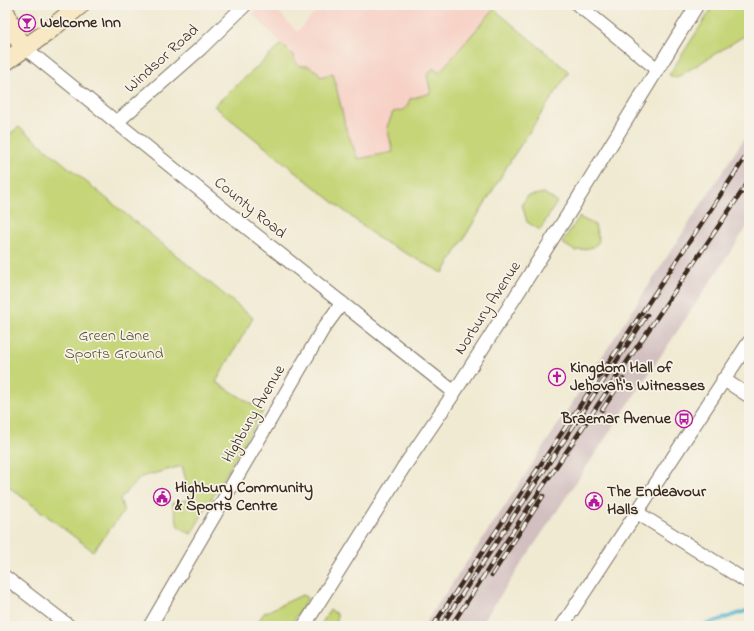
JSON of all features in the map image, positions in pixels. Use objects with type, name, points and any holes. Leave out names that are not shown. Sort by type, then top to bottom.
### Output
[{"type":"main road","points":[[5,62],[46,33],[80,5]]},
{"type":"main road","points":[[5,11],[16,36],[25,48]]},
{"type":"street","name":"Windsor Road","points":[[117,122],[201,48],[245,5]]},
{"type":"street","points":[[578,5],[657,69]]},
{"type":"street","name":"Norbury Avenue","points":[[304,626],[403,468],[454,392],[574,205],[697,5]]},
{"type":"street","name":"County Road","points":[[25,48],[232,216],[454,392]]},
{"type":"street","name":"Highbury Avenue","points":[[150,626],[323,329],[342,303]]},
{"type":"street","points":[[562,626],[723,379],[749,342]]},
{"type":"street","points":[[723,379],[749,396]]},
{"type":"street","points":[[636,512],[749,583]]},
{"type":"street","points":[[5,577],[69,626]]},
{"type":"shaded area","points":[[262,5],[272,5],[297,32],[322,5],[488,5],[569,72],[514,155],[443,273],[379,239],[214,106],[282,44],[253,14]]},
{"type":"shaded area","points":[[749,131],[749,224],[480,626],[423,626],[503,509]]},
{"type":"green space","points":[[714,5],[749,5],[749,33],[676,78],[669,75]]},
{"type":"green space","points":[[494,9],[569,72],[514,155],[443,273],[379,239],[214,106],[282,44],[293,55],[298,65],[308,66],[318,72],[320,77],[333,73],[346,129],[358,159],[393,152],[387,127],[393,112],[404,109],[410,99],[431,93],[427,76],[433,68],[439,73]]},
{"type":"green space","name":"Green Lane Sports Ground","points":[[19,127],[253,318],[216,382],[263,411],[191,534],[178,526],[172,503],[191,499],[182,466],[141,477],[120,499],[124,511],[93,551],[5,484],[5,137]]},
{"type":"green space","points":[[544,193],[557,202],[540,230],[527,222],[522,204],[528,196]]},
{"type":"green space","points":[[579,217],[595,225],[599,241],[594,247],[575,251],[562,243]]},
{"type":"green space","points":[[302,595],[308,598],[290,626],[255,626],[264,613]]},
{"type":"green space","points":[[330,610],[337,614],[337,626],[320,626]]},
{"type":"waterway","points":[[701,626],[749,610]]},
{"type":"railway","points":[[433,626],[749,152]]},
{"type":"railway","points":[[451,626],[529,507],[749,181]]},
{"type":"railway","points":[[441,626],[647,315]]},
{"type":"railway","points":[[602,410],[623,379]]},
{"type":"railway","points":[[492,575],[543,496]]},
{"type":"place","name":"Welcome Inn","points":[[27,23]]},
{"type":"place","name":"Kingdom Hall of Jehovah's Witnesses","points":[[557,377]]},
{"type":"place","name":"Braemar Avenue","points":[[684,419]]},
{"type":"place","name":"Highbury Community & Sports Centre","points":[[162,497]]},
{"type":"place","name":"The Endeavour Halls","points":[[594,501]]}]
